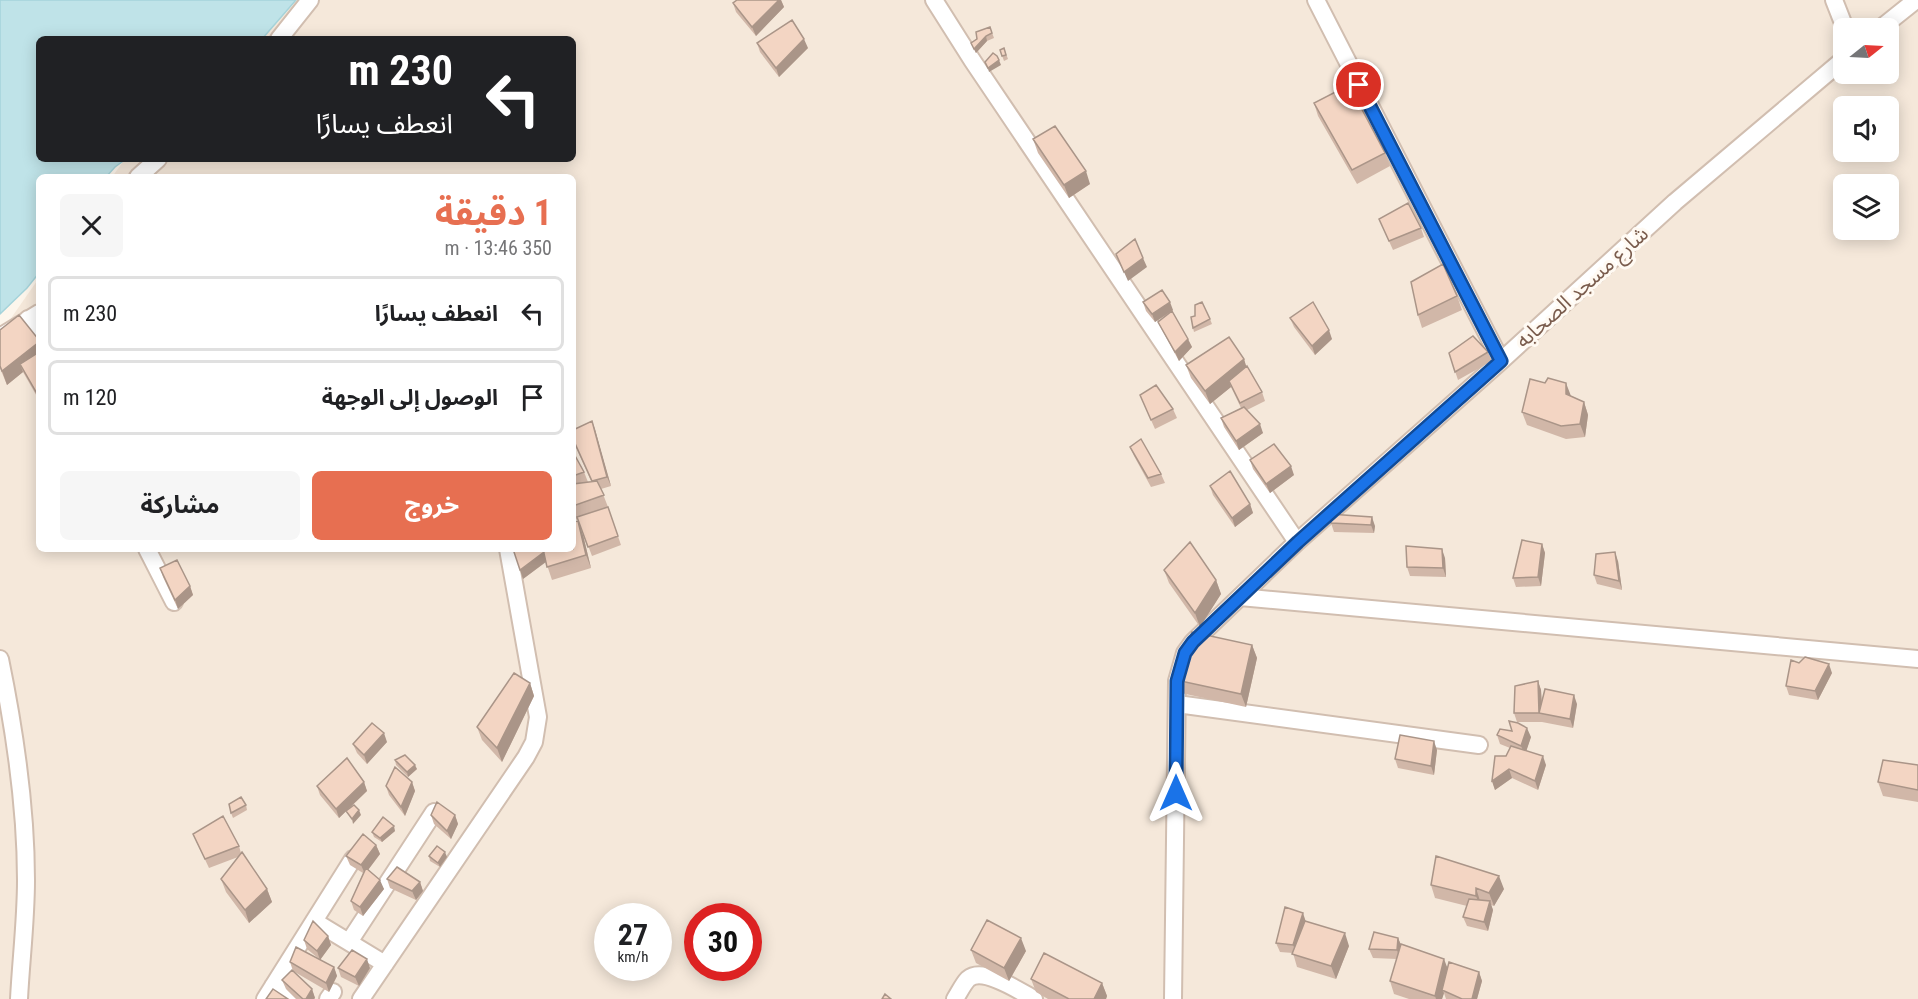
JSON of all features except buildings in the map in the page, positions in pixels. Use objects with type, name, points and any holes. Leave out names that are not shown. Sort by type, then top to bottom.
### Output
[{"type":"street","points":[[281,36],[310,0]]},
{"type":"street","points":[[934,0],[1298,542]]},
{"type":"street","points":[[1316,0],[1501,361]]},
{"type":"street","points":[[1834,0],[1841,18]]},
{"type":"street","points":[[1894,18],[1916,0]]},
{"type":"street","name":"شارع مسجد الصحابه","points":[[1173,999],[1177,681],[1185,653],[1193,642],[1298,542],[1675,202],[1833,69]]},
{"type":"street","points":[[141,174],[155,162]]},
{"type":"street","points":[[0,338],[34,316]]},
{"type":"street","points":[[149,552],[174,602]]},
{"type":"street","points":[[360,999],[462,852],[534,742],[538,717],[509,552]]},
{"type":"street","points":[[1240,597],[1918,659]]},
{"type":"street","points":[[0,658],[14,725],[23,801],[27,882],[19,999]]},
{"type":"street","points":[[1177,704],[1479,745]]},
{"type":"street","points":[[349,942],[434,812]]},
{"type":"street","points":[[292,999],[269,992],[354,859]]},
{"type":"street","points":[[314,921],[385,964]]},
{"type":"street","points":[[955,999],[970,978],[987,975],[1034,999]]},
{"type":"shaded area","points":[[252,0],[1918,0],[1918,999],[0,999],[0,334],[36,282],[36,552],[576,552],[576,174],[114,174],[123,162],[576,162],[576,36],[222,36]]},
{"type":"water","points":[[0,0],[296,0],[265,36],[36,36],[36,162],[122,162],[109,174],[36,174],[36,277],[0,314]]},
{"type":"route","points":[[1176,793],[1177,681],[1185,653],[1193,642],[1298,542],[1501,361],[1359,85]]}]
